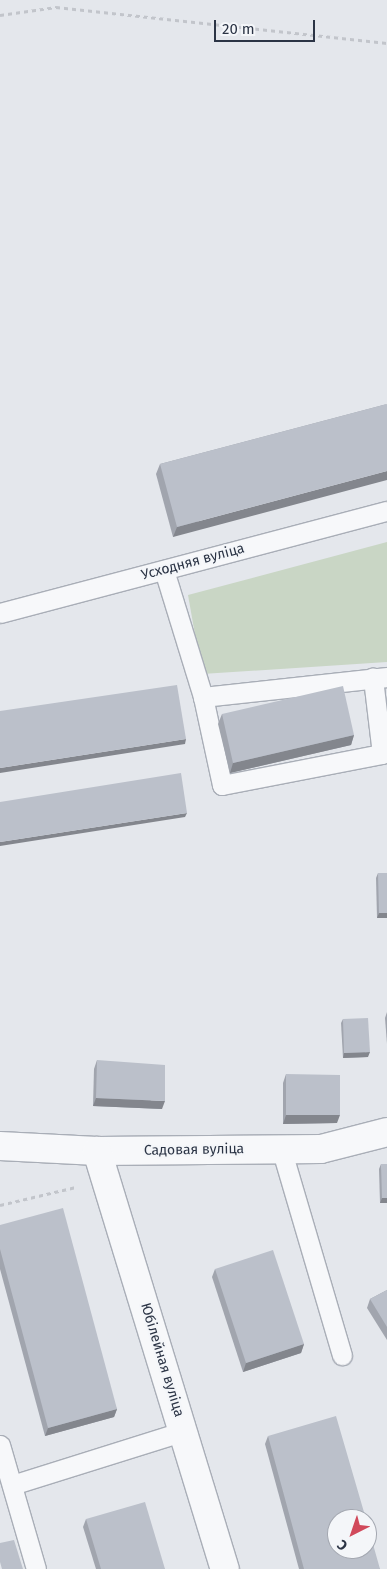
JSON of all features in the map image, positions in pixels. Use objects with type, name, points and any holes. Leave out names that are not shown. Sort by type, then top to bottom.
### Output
[{"type":"street","name":"Садовая вуліца","points":[[0,1146],[97,1151],[322,1148],[387,1132]]},
{"type":"street","name":"Юбілейная вуліца","points":[[97,1151],[225,1569]]},
{"type":"lane","name":"Усходняя вуліца","points":[[0,613],[387,511]]},
{"type":"lane","points":[[164,570],[203,698],[222,785],[382,754],[380,677],[203,698]]},
{"type":"lane","points":[[281,1148],[342,1356]]},
{"type":"lane","points":[[12,1485],[184,1431]]},
{"type":"lane","points":[[0,1445],[36,1569]]},
{"type":"path","points":[[0,15],[56,7],[387,43]]},
{"type":"path","points":[[0,1205],[106,1179]]},
{"type":"green space","points":[[387,542],[387,662],[202,674],[188,595]]},
{"type":"building","points":[[387,404],[387,471],[177,527],[160,464]]},
{"type":"building","points":[[177,685],[186,739],[0,768],[0,711]]},
{"type":"building","points":[[343,686],[354,735],[233,763],[222,714]]},
{"type":"building","points":[[181,773],[187,813],[0,842],[0,802]]},
{"type":"building","points":[[378,873],[387,873],[387,913],[379,913]]},
{"type":"building","points":[[368,1018],[370,1052],[344,1053],[343,1019]]},
{"type":"building","points":[[97,1060],[165,1065],[165,1101],[96,1098]]},
{"type":"building","points":[[286,1074],[340,1075],[340,1115],[286,1115]]},
{"type":"building","points":[[381,1164],[387,1164],[387,1198],[382,1198]]},
{"type":"building","points":[[63,1208],[117,1409],[48,1428],[0,1249],[0,1225]]},
{"type":"building","points":[[273,1250],[304,1344],[246,1363],[215,1269]]},
{"type":"building","points":[[387,1290],[387,1327],[370,1299]]},
{"type":"building","points":[[336,1416],[363,1509],[327,1509],[327,1559],[377,1558],[380,1569],[304,1569],[268,1436]]},
{"type":"building","points":[[145,1502],[165,1569],[101,1569],[86,1519]]},
{"type":"building","points":[[14,1540],[23,1569],[2,1569],[0,1543]]}]
